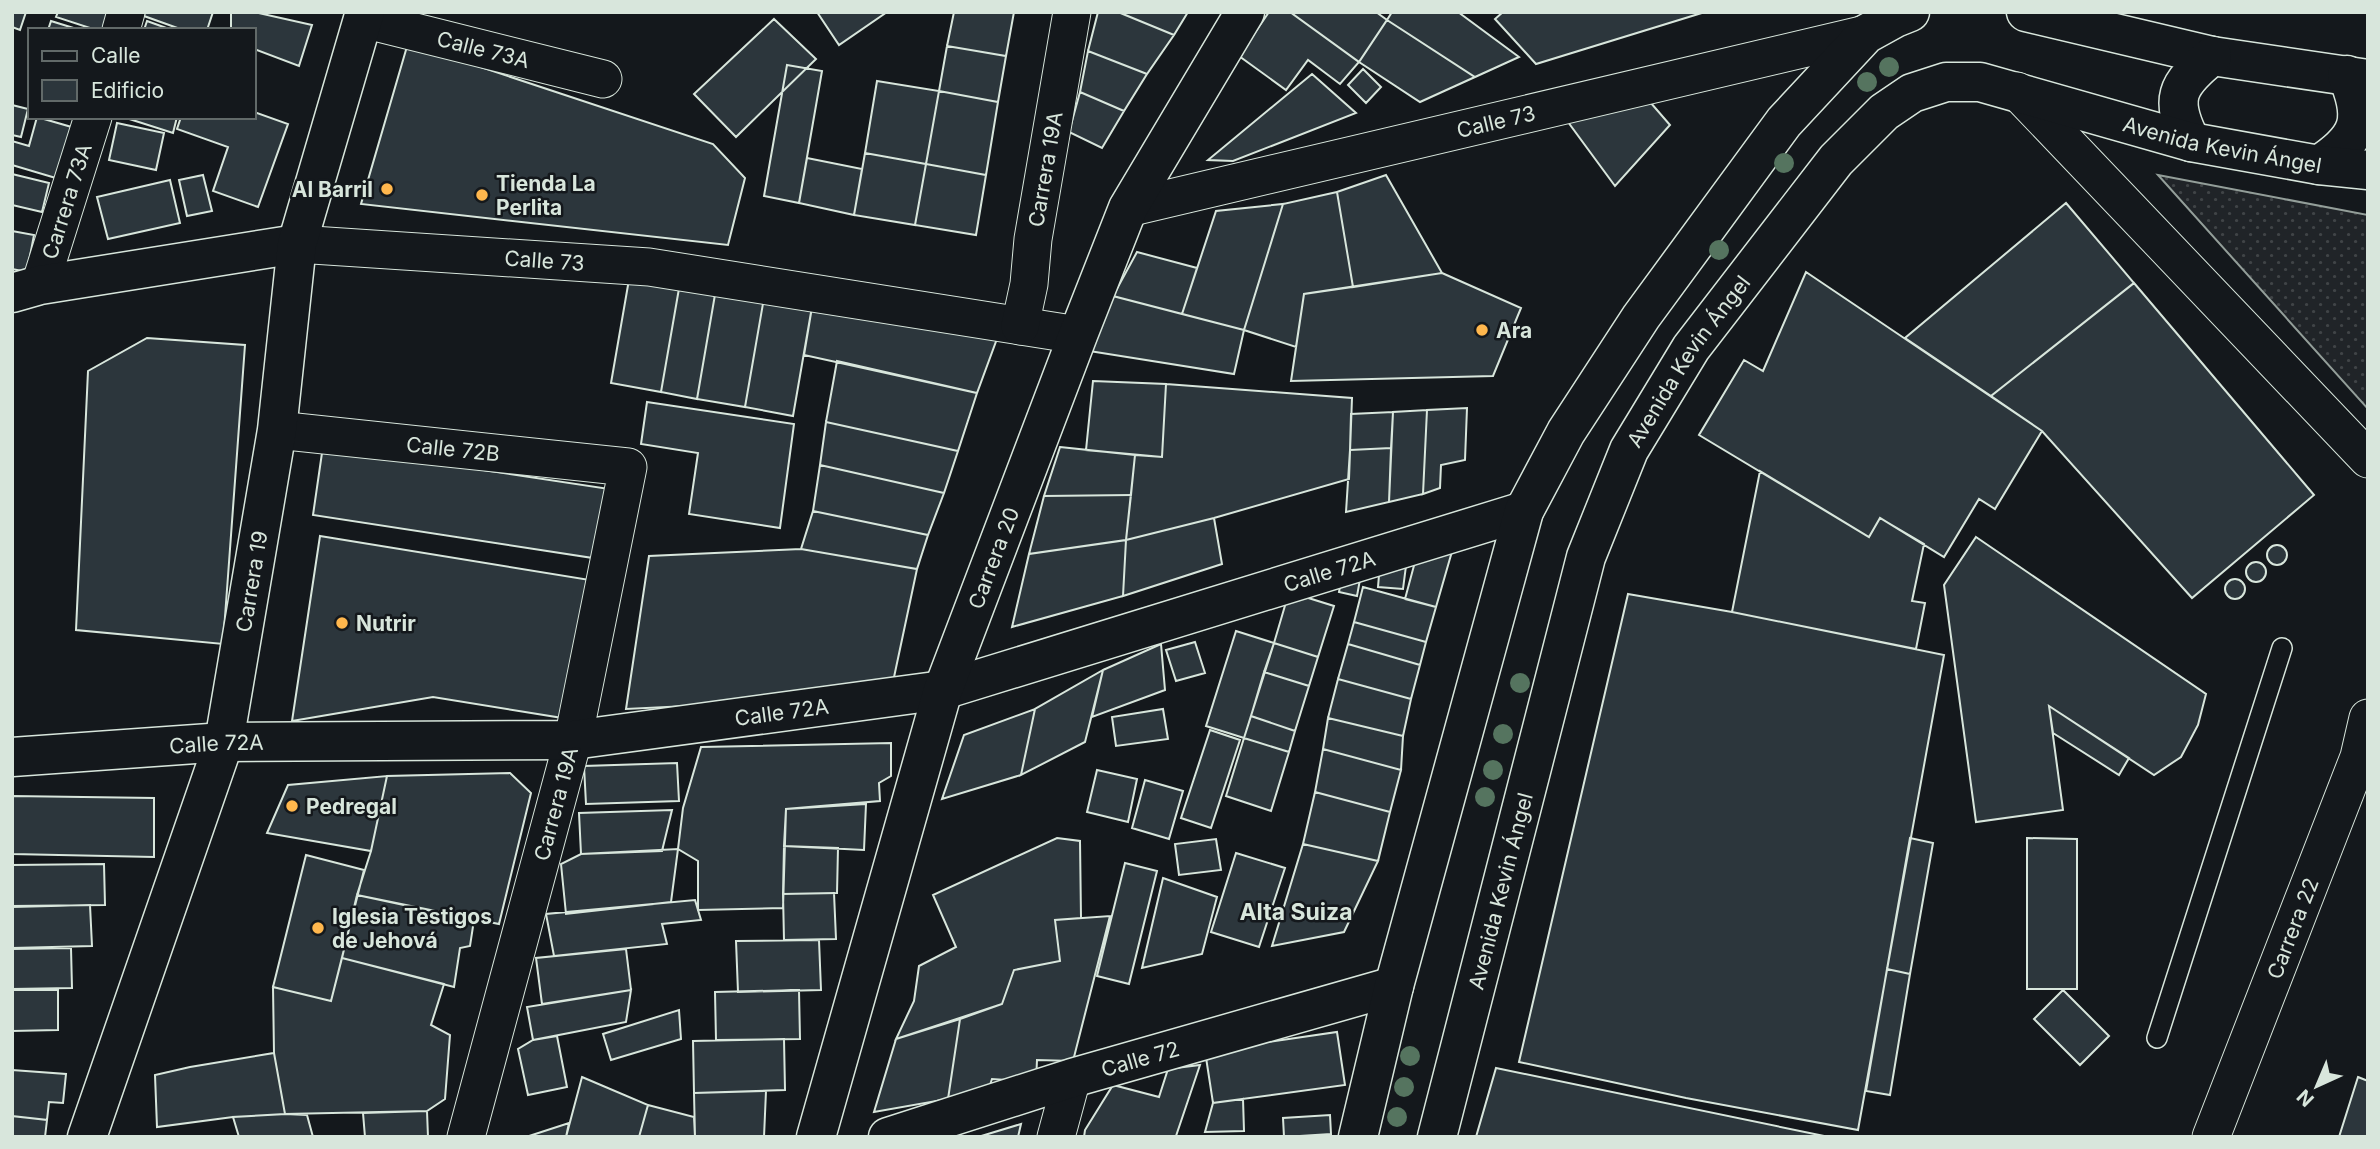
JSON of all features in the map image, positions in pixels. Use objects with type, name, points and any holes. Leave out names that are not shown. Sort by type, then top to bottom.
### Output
[{"type":"street","name":"Carrera 19A","points":[[1020,326],[1029,284],[1032,239],[1072,12]]},
{"type":"street","name":"Carrera 20","points":[[816,1137],[943,690],[1078,335],[1128,208],[1245,12]]},
{"type":"street","points":[[1359,1137],[1394,986],[1524,511],[1566,432],[1641,317],[1784,122],[1866,34],[1910,12]]},
{"type":"street","points":[[2026,12],[2212,56],[2357,77],[2355,94],[2358,122],[2354,136],[2348,144],[2319,165]]},
{"type":"street","name":"Calle 73A","points":[[364,16],[603,79]]},
{"type":"street","name":"Carrera 19","points":[[87,1137],[224,742],[277,430],[297,244],[364,16]]},
{"type":"street","name":"Calle 73","points":[[1128,208],[1866,34]]},
{"type":"street","points":[[2191,142],[2180,118],[2180,94],[2186,79],[2212,56]]},
{"type":"street","name":"Avenida Kevin Ángel","points":[[1437,1137],[1586,557],[1629,450],[1691,348],[1836,160],[1884,112],[1912,93],[1946,82],[1980,82],[2191,142],[2319,165],[2368,170]]},
{"type":"street","points":[[2017,91],[2368,459]]},
{"type":"street","name":"Carrera 73A","points":[[26,289],[92,119]]},
{"type":"street","name":"Calle 73","points":[[26,289],[297,244],[649,267],[1078,335]]},
{"type":"street","name":"Calle 72B","points":[[277,430],[628,467]]},
{"type":"street","name":"Carrera 19A","points":[[466,1137],[573,740],[628,467]]},
{"type":"street","name":"Calle 72A","points":[[12,757],[224,742],[573,740],[943,690],[1524,511]]},
{"type":"street","name":"Carrera 22","points":[[2211,1137],[2359,757],[2368,718]]},
{"type":"street","name":"Calle 72","points":[[888,1137],[1072,1078],[1394,986]]},
{"type":"street","points":[[1056,1137],[1072,1078]]},
{"type":"lane","points":[[2157,1038],[2283,648]]},
{"type":"shaded area","points":[[2158,175],[2368,215],[2368,409]]},
{"type":"building","points":[[12,12],[26,12],[20,30],[12,27]]},
{"type":"building","points":[[58,12],[111,12],[107,28],[90,28],[56,17]]},
{"type":"building","points":[[145,12],[213,12],[208,28],[177,28],[144,16]]},
{"type":"building","points":[[231,12],[254,12],[312,25],[299,66],[256,50],[256,28],[231,28]]},
{"type":"building","points":[[817,12],[887,12],[839,45]]},
{"type":"building","points":[[954,12],[1014,12],[1006,56],[947,46]]},
{"type":"building","points":[[1098,12],[1118,12],[1174,35],[1147,74],[1088,51]]},
{"type":"building","points":[[1118,12],[1188,12],[1174,35]]},
{"type":"building","points":[[1269,12],[1290,12],[1359,62],[1340,84],[1308,60],[1286,90],[1239,56]]},
{"type":"building","points":[[1290,12],[1376,12],[1387,20],[1359,62]]},
{"type":"building","points":[[1392,12],[1458,12],[1519,57],[1475,77],[1387,20]]},
{"type":"building","points":[[1503,12],[1705,12],[1536,64],[1495,19]]},
{"type":"building","points":[[774,19],[816,59],[736,137],[694,94]]},
{"type":"building","points":[[1387,20],[1475,77],[1420,102],[1359,62]]},
{"type":"building","points":[[51,21],[74,28],[49,28]]},
{"type":"building","points":[[147,21],[166,28],[145,28]]},
{"type":"building","points":[[408,43],[713,144],[745,178],[728,245],[361,204]]},
{"type":"building","points":[[947,46],[1006,56],[998,102],[939,91]]},
{"type":"building","points":[[1088,51],[1147,74],[1124,111],[1080,92]]},
{"type":"building","points":[[787,65],[822,71],[799,203],[764,196]]},
{"type":"building","points":[[1363,69],[1381,87],[1366,103],[1348,85]]},
{"type":"building","points":[[1312,74],[1356,113],[1233,161],[1208,160]]},
{"type":"building","points":[[877,81],[939,91],[926,164],[865,153]]},
{"type":"building","points":[[939,91],[998,102],[986,175],[926,164]]},
{"type":"building","points":[[1080,92],[1124,111],[1102,148],[1069,132]]},
{"type":"building","points":[[1644,95],[1670,125],[1615,186],[1568,122]]},
{"type":"building","points":[[12,105],[28,109],[21,137],[12,135]]},
{"type":"building","points":[[256,113],[288,124],[258,207],[213,191],[228,147],[177,129],[180,119],[256,119]]},
{"type":"building","points":[[36,119],[75,128],[59,179],[12,165],[12,141],[29,146]]},
{"type":"building","points":[[129,119],[176,119],[173,133]]},
{"type":"building","points":[[117,123],[164,133],[156,170],[109,160]]},
{"type":"building","points":[[865,153],[926,164],[915,225],[854,215]]},
{"type":"building","points":[[807,158],[862,169],[854,215],[799,203]]},
{"type":"building","points":[[926,164],[986,175],[976,235],[915,225]]},
{"type":"building","points":[[12,174],[49,183],[42,212],[12,205]]},
{"type":"building","points":[[203,175],[212,211],[187,216],[179,180]]},
{"type":"building","points":[[1386,175],[1442,273],[1353,287],[1337,192]]},
{"type":"building","points":[[170,180],[180,223],[108,239],[97,197]]},
{"type":"building","points":[[1337,192],[1353,287],[1304,294],[1296,347],[1244,330],[1283,204]]},
{"type":"building","points":[[2066,203],[2134,283],[1991,396],[1905,338]]},
{"type":"building","points":[[1283,204],[1244,330],[1182,314],[1216,211]]},
{"type":"building","points":[[12,231],[34,235],[27,272],[12,269]]},
{"type":"building","points":[[1137,252],[1197,268],[1182,314],[1113,296]]},
{"type":"building","points":[[631,268],[681,277],[661,392],[611,383]]},
{"type":"building","points":[[1806,272],[2042,431],[1995,509],[1979,499],[1944,557],[1880,518],[1869,537],[1699,435],[1744,360],[1763,371]]},
{"type":"building","points":[[1442,273],[1521,308],[1493,376],[1291,381],[1304,294]]},
{"type":"building","points":[[681,277],[717,283],[697,399],[661,392]]},
{"type":"building","points":[[717,283],[765,292],[745,407],[697,399]]},
{"type":"building","points":[[2134,283],[2314,495],[2192,598],[2042,431],[1991,396]]},
{"type":"building","points":[[765,292],[813,301],[793,416],[745,407]]},
{"type":"building","points":[[1113,296],[1244,330],[1234,374],[1083,350]]},
{"type":"building","points":[[813,301],[998,336],[977,393],[804,355]]},
{"type":"building","points":[[147,338],[245,345],[223,644],[76,630],[88,371]]},
{"type":"building","points":[[837,361],[977,393],[958,451],[826,422]]},
{"type":"building","points":[[1093,381],[1166,384],[1162,457],[1086,450]]},
{"type":"building","points":[[1166,384],[1352,398],[1349,479],[1126,540],[1135,455],[1162,457]]},
{"type":"building","points":[[647,402],[794,424],[780,528],[689,514],[698,453],[641,444]]},
{"type":"building","points":[[1467,408],[1465,460],[1441,465],[1440,488],[1423,494],[1427,410]]},
{"type":"building","points":[[1427,410],[1423,494],[1389,502],[1393,412]]},
{"type":"building","points":[[1393,412],[1391,448],[1350,450],[1351,414]]},
{"type":"building","points":[[826,422],[958,451],[944,493],[820,465]]},
{"type":"building","points":[[323,446],[616,490],[606,560],[313,515]]},
{"type":"building","points":[[1060,447],[1135,455],[1131,495],[1044,496]]},
{"type":"building","points":[[1391,448],[1389,502],[1346,512],[1350,450]]},
{"type":"building","points":[[820,465],[944,493],[928,535],[813,511]]},
{"type":"building","points":[[1760,471],[1869,537],[1880,518],[1924,544],[1912,601],[1925,603],[1916,649],[1732,612]]},
{"type":"building","points":[[1131,495],[1126,540],[1029,554],[1044,496]]},
{"type":"building","points":[[813,511],[928,535],[917,569],[801,549]]},
{"type":"building","points":[[1214,518],[1222,564],[1123,596],[1126,540]]},
{"type":"building","points":[[320,536],[596,581],[575,720],[433,697],[292,721]]},
{"type":"building","points":[[1976,537],[2206,694],[2198,725],[2181,757],[2154,775],[2049,706],[2063,810],[1976,822],[1944,585]]},
{"type":"building","points":[[1126,540],[1123,596],[1012,627],[1029,554]]},
{"type":"building","points":[[2277,545],[2284,548],[2287,555],[2284,562],[2277,565],[2270,562],[2267,555],[2270,548]]},
{"type":"building","points":[[1453,548],[1436,607],[1405,599],[1416,558]]},
{"type":"building","points":[[801,549],[917,569],[890,696],[626,709],[649,556]]},
{"type":"building","points":[[2256,562],[2263,565],[2266,572],[2263,579],[2256,582],[2249,579],[2246,572],[2249,565]]},
{"type":"building","points":[[1380,563],[1406,566],[1403,589],[1378,587]]},
{"type":"building","points":[[1343,570],[1361,574],[1357,596],[1339,592]]},
{"type":"building","points":[[2235,579],[2242,582],[2245,589],[2242,596],[2235,599],[2228,596],[2225,589],[2228,582]]},
{"type":"building","points":[[1363,587],[1436,607],[1426,642],[1354,622]]},
{"type":"building","points":[[1289,592],[1334,606],[1318,657],[1274,643]]},
{"type":"building","points":[[1628,594],[1944,655],[1858,1130],[1686,1098],[1519,1062]]},
{"type":"building","points":[[1354,622],[1426,642],[1420,665],[1348,644]]},
{"type":"building","points":[[1236,631],[1274,643],[1244,738],[1206,726]]},
{"type":"building","points":[[1195,642],[1205,673],[1176,681],[1166,650]]},
{"type":"building","points":[[1274,643],[1318,657],[1309,686],[1264,672]]},
{"type":"building","points":[[1161,644],[1165,690],[1092,717],[1103,670]]},
{"type":"building","points":[[1348,644],[1420,665],[1411,699],[1338,679]]},
{"type":"building","points":[[1103,670],[1085,742],[1021,775],[1035,709]]},
{"type":"building","points":[[1264,672],[1309,686],[1295,731],[1251,716]]},
{"type":"building","points":[[1338,679],[1411,699],[1403,736],[1328,718]]},
{"type":"building","points":[[2049,706],[2129,758],[2119,775],[2053,733]]},
{"type":"building","points":[[1035,709],[1021,775],[942,799],[964,735]]},
{"type":"building","points":[[1163,709],[1168,739],[1116,746],[1112,717]]},
{"type":"building","points":[[1251,716],[1295,731],[1289,752],[1244,738]]},
{"type":"building","points":[[1328,718],[1403,736],[1401,770],[1323,749]]},
{"type":"building","points":[[1210,730],[1240,740],[1211,828],[1181,818]]},
{"type":"building","points":[[1244,738],[1289,752],[1271,811],[1226,796]]},
{"type":"building","points":[[891,743],[891,776],[879,783],[880,801],[786,809],[783,908],[698,910],[698,861],[678,849],[683,808],[701,747]]},
{"type":"building","points":[[1323,749],[1401,770],[1390,812],[1315,792]]},
{"type":"building","points":[[677,763],[679,801],[586,804],[584,766]]},
{"type":"building","points":[[1097,770],[1137,779],[1128,822],[1087,812]]},
{"type":"building","points":[[510,773],[531,793],[499,924],[357,895],[371,851],[387,776]]},
{"type":"building","points":[[387,776],[371,851],[267,833],[288,785]]},
{"type":"building","points":[[1145,780],[1183,791],[1169,839],[1132,828]]},
{"type":"building","points":[[1315,792],[1390,812],[1378,861],[1303,844]]},
{"type":"building","points":[[12,796],[154,798],[154,857],[12,854]]},
{"type":"building","points":[[866,804],[864,850],[784,846],[786,809]]},
{"type":"building","points":[[672,810],[662,851],[581,854],[579,813]]},
{"type":"building","points":[[1057,838],[1080,841],[1081,918],[1055,920],[1060,961],[1014,970],[1002,1004],[896,1039],[914,1001],[919,966],[956,947],[933,895]]},
{"type":"building","points":[[1910,838],[1933,843],[1910,974],[1887,969]]},
{"type":"building","points":[[2027,838],[2077,839],[2077,989],[2027,989]]},
{"type":"building","points":[[1216,839],[1221,870],[1179,875],[1175,844]]},
{"type":"building","points":[[1303,844],[1378,861],[1344,932],[1272,946]]},
{"type":"building","points":[[784,846],[838,848],[837,893],[783,894]]},
{"type":"building","points":[[678,849],[671,902],[566,914],[561,864],[581,854]]},
{"type":"building","points":[[1236,853],[1285,868],[1259,947],[1211,932]]},
{"type":"building","name":"Iglesia Testigos de Jehová","points":[[306,855],[364,870],[331,1001],[273,987]]},
{"type":"building","points":[[1125,863],[1157,871],[1129,984],[1097,976]]},
{"type":"building","points":[[104,864],[105,905],[12,906],[12,865]]},
{"type":"building","points":[[1163,878],[1217,897],[1202,954],[1142,968]]},
{"type":"building","points":[[834,893],[836,939],[784,940],[783,894]]},
{"type":"building","points":[[357,895],[474,920],[470,946],[460,948],[454,987],[342,958]]},
{"type":"building","points":[[695,900],[701,920],[662,924],[667,944],[554,956],[546,914]]},
{"type":"building","points":[[90,905],[92,946],[12,948],[12,907]]},
{"type":"building","points":[[1110,916],[1073,1061],[1037,1060],[1036,1082],[992,1079],[988,1091],[948,1099],[960,1019],[1002,1004],[1014,970],[1060,961],[1055,920]]},
{"type":"building","points":[[819,940],[821,990],[738,992],[736,941]]},
{"type":"building","points":[[71,948],[72,988],[12,989],[12,949]]},
{"type":"building","points":[[626,949],[631,990],[542,1004],[536,958]]},
{"type":"building","points":[[342,958],[444,984],[431,1025],[450,1035],[445,1099],[427,1111],[285,1114],[274,1053],[273,987],[331,1001]]},
{"type":"building","points":[[1887,969],[1910,974],[1890,1095],[1866,1091]]},
{"type":"building","points":[[12,990],[58,990],[58,1030],[12,1031]]},
{"type":"building","points":[[631,990],[626,1022],[533,1040],[527,1007]]},
{"type":"building","points":[[799,990],[800,1039],[716,1040],[715,992]]},
{"type":"building","points":[[2063,990],[2109,1036],[2080,1065],[2034,1019]]},
{"type":"building","points":[[679,1010],[681,1039],[611,1060],[603,1034]]},
{"type":"building","points":[[960,1019],[948,1099],[874,1112],[896,1039]]},
{"type":"building","points":[[1337,1032],[1345,1085],[1213,1103],[1205,1051]]},
{"type":"building","points":[[557,1036],[567,1087],[528,1095],[518,1049],[533,1040]]},
{"type":"building","points":[[784,1039],[785,1090],[694,1093],[693,1041]]},
{"type":"building","points":[[274,1053],[285,1114],[233,1117],[157,1127],[155,1075]]},
{"type":"building","points":[[1200,1065],[1176,1136],[1084,1137],[1085,1130],[1113,1085],[1159,1097],[1168,1069]]},
{"type":"building","points":[[1496,1068],[1829,1137],[1476,1137]]},
{"type":"building","points":[[12,1070],[66,1074],[63,1103],[49,1102],[47,1120],[12,1116]]},
{"type":"building","points":[[582,1077],[648,1105],[639,1137],[566,1137]]},
{"type":"building","points":[[2358,1077],[2368,1081],[2368,1137],[2339,1137]]},
{"type":"building","points":[[766,1091],[764,1137],[695,1137],[694,1093]]},
{"type":"building","points":[[1243,1099],[1244,1131],[1205,1132],[1213,1103]]},
{"type":"building","points":[[648,1105],[694,1117],[695,1137],[639,1137]]},
{"type":"building","points":[[427,1111],[428,1137],[365,1137],[363,1113]]},
{"type":"building","points":[[307,1115],[313,1137],[239,1137],[233,1117]]},
{"type":"building","points":[[1330,1115],[1331,1134],[1284,1137],[1283,1118]]},
{"type":"building","points":[[12,1116],[47,1120],[45,1137],[12,1137]]},
{"type":"building","points":[[569,1123],[566,1137],[526,1137]]},
{"type":"building","points":[[1021,1124],[1018,1137],[978,1137]]},
{"type":"place","name":"Al Barril","points":[[387,189]]},
{"type":"place","name":"Tienda La Perlita","points":[[482,195]]},
{"type":"place","name":"Ara","points":[[1482,330]]},
{"type":"place","name":"Nutrir","points":[[342,623]]},
{"type":"place","name":"Pedregal","points":[[292,806]]},
{"type":"place","name":"Iglesia Testigos de Jehová","points":[[318,928]]},
{"type":"district","name":"Alta Suiza","points":[[1296,912]]}]
